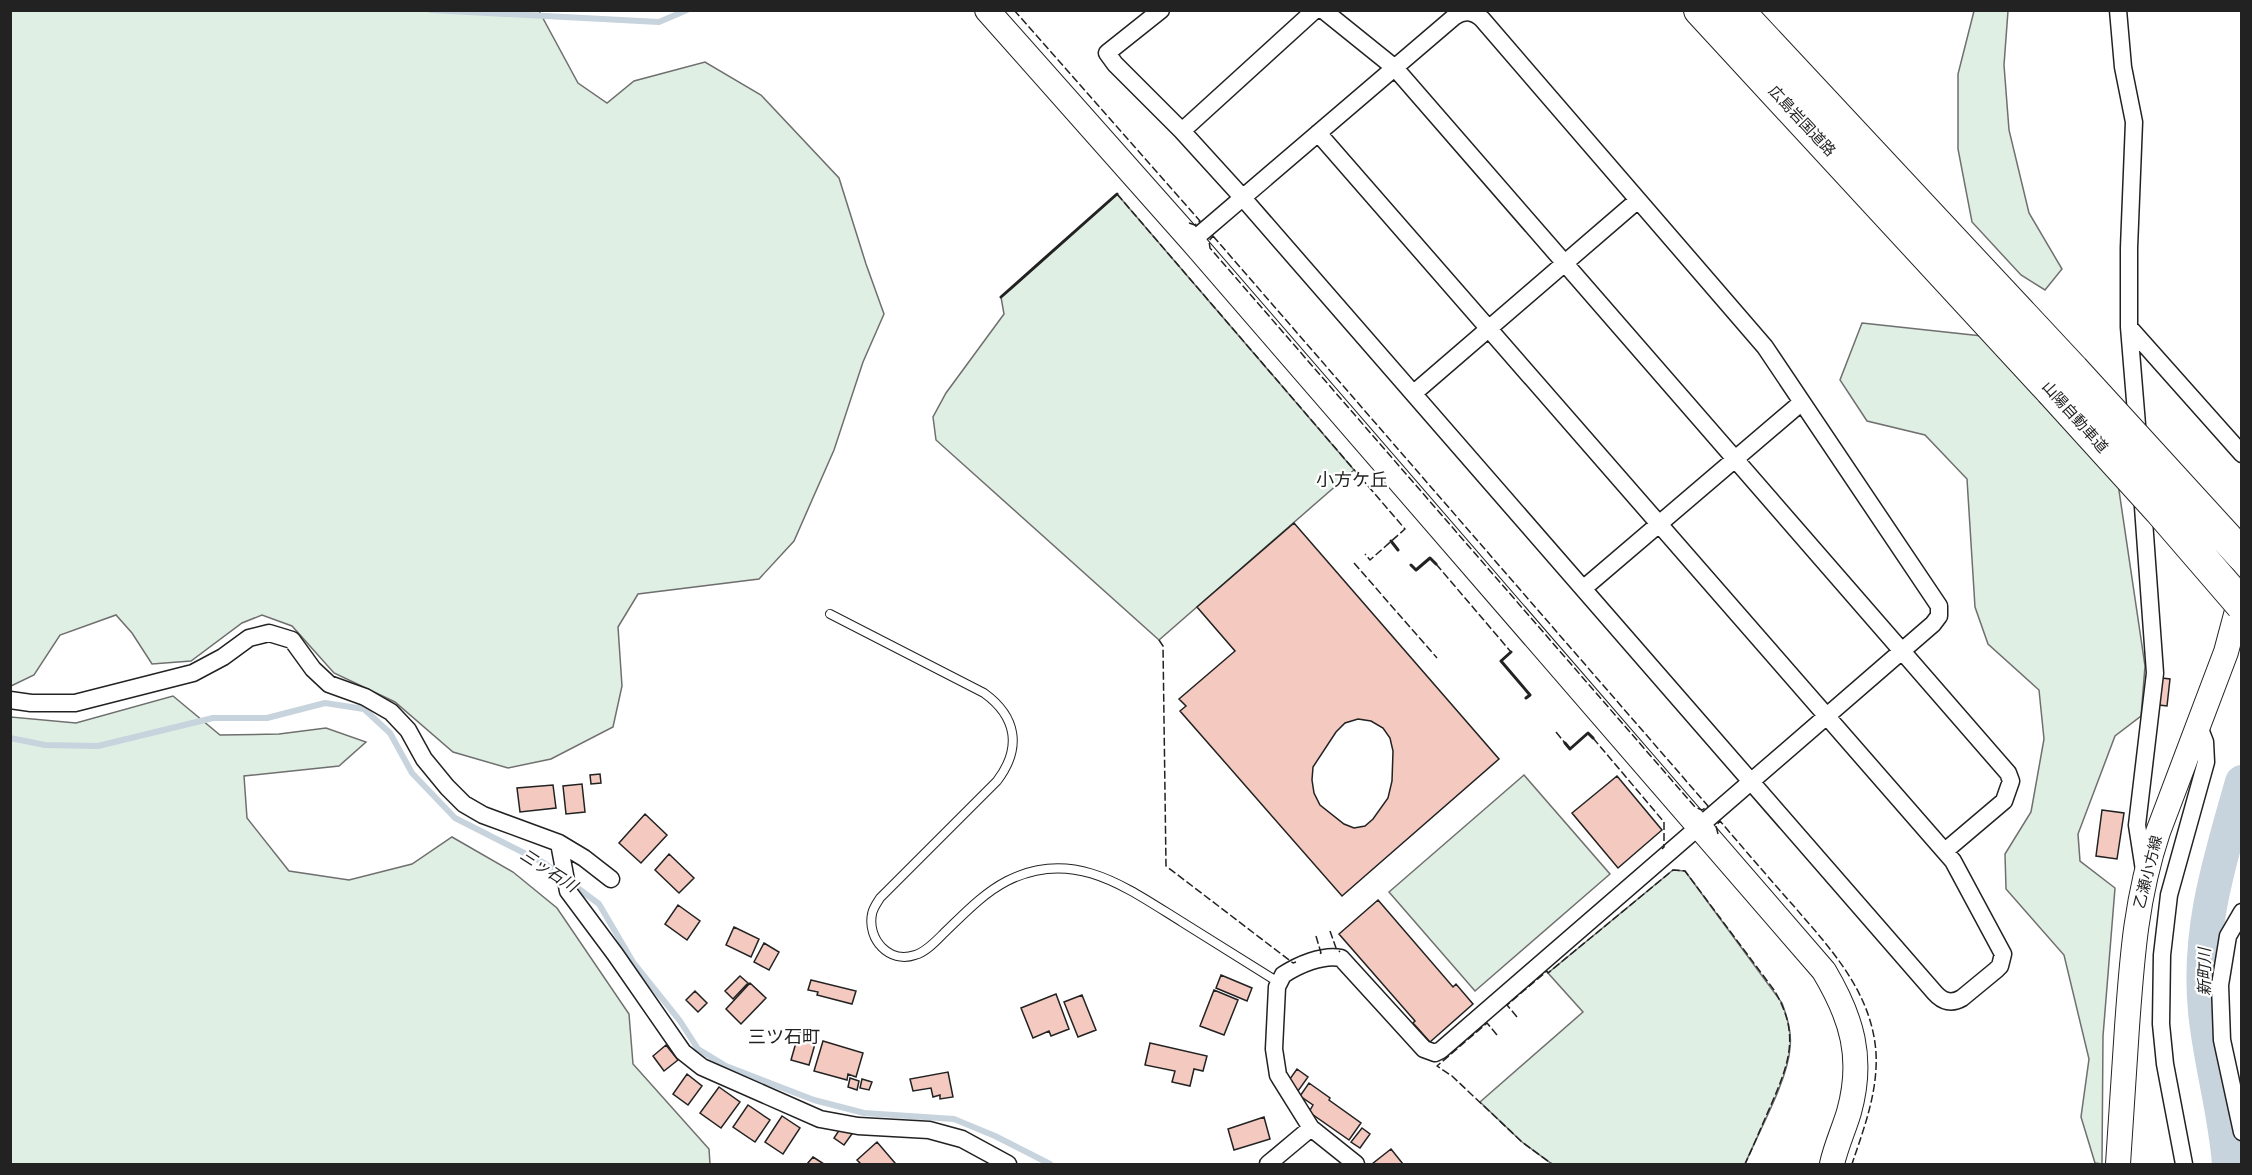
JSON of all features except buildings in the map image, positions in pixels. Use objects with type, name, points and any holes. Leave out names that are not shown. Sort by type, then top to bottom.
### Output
[{"type":"highway","name":"広島岩国道路","points":[[1700,10],[1924,226]]},
{"type":"highway","name":"広島岩国道路","points":[[1737,10],[1924,226]]},
{"type":"highway","name":"山陽自動車道","points":[[1924,226],[1958,291],[2160,510],[2241,605]]},
{"type":"highway","name":"山陽自動車道","points":[[1924,226],[2081,379],[2241,555]]},
{"type":"street","points":[[987,10],[1192,241],[1824,971],[1839,997],[1850,1025],[1856,1054],[1855,1084],[1849,1113],[1832,1164]]},
{"type":"street","points":[[1161,10],[1147,24],[1107,53],[1115,64],[1182,131],[1243,198],[1935,993],[1945,1001],[1951,1002],[1962,998],[2000,966],[2002,954],[1959,870],[1945,851],[1318,133]]},
{"type":"street","points":[[1182,131],[1315,10]]},
{"type":"street","points":[[1323,10],[1395,68],[2008,772],[2011,778],[2004,801],[1945,851]]},
{"type":"street","points":[[2118,10],[2123,66],[2133,122],[2129,327],[2156,673],[2137,825],[2145,877]]},
{"type":"street","points":[[1192,241],[1457,14],[1467,12],[1477,14],[1765,347],[1939,606],[1939,616],[1935,622],[1435,1053],[1424,1049],[1341,958],[1332,956],[1323,958],[1283,975],[1278,982],[1275,1062],[1284,1086],[1311,1128],[1356,1164]]},
{"type":"street","points":[[1414,393],[1638,200]]},
{"type":"street","points":[[2129,327],[2241,454]]},
{"type":"street","points":[[1584,588],[1802,402]]},
{"type":"street","name":"乙瀬小方線","points":[[2118,1164],[2132,956],[2138,907],[2164,813],[2226,652],[2241,592]]},
{"type":"street","points":[[10,700],[31,703],[75,703],[182,676],[193,673],[223,657],[249,638],[269,633],[292,640],[313,669],[329,684],[365,697],[391,712],[408,730],[424,759],[464,804],[483,815],[584,858],[611,879]]},
{"type":"street","points":[[2184,1164],[2165,1064],[2161,1024],[2162,956],[2169,896],[2206,762],[2205,741],[2198,724]]},
{"type":"street","points":[[559,847],[568,891],[683,1052],[702,1066],[820,1119],[858,1126],[929,1130],[962,1139],[1008,1164]]},
{"type":"street","points":[[2241,912],[2228,936],[2220,985],[2222,1040],[2241,1132]]},
{"type":"street","points":[[1268,1164],[1311,1128]]},
{"type":"lane","points":[[830,614],[984,693],[996,702],[1005,713],[1011,726],[1012,748],[1006,769],[997,781],[880,898],[872,911],[871,926],[875,940],[886,951],[900,957],[915,955],[928,948],[978,901],[1007,881],[1041,870],[1075,869],[1093,872],[1124,886],[1278,982]]},
{"type":"green space","points":[[10,11],[539,11],[578,83],[607,103],[634,81],[705,62],[761,95],[839,178],[884,314],[863,362],[834,450],[794,541],[759,579],[638,594],[618,627],[622,686],[613,727],[551,759],[508,768],[453,752],[395,702],[334,673],[292,626],[262,615],[242,623],[191,661],[152,664],[132,633],[116,615],[60,635],[34,675],[11,686]]},
{"type":"green space","points":[[1974,11],[2008,11],[2004,65],[2009,130],[2029,213],[2062,269],[2045,290],[2021,275],[1972,222],[1958,149],[1958,74]]},
{"type":"green space","points":[[1117,194],[1354,470],[1159,640],[936,440],[933,417],[946,393],[1004,314],[1001,297]]},
{"type":"green space","points":[[1862,323],[1982,336],[2117,477],[2145,666],[2141,716],[2115,736],[2078,834],[2080,861],[2115,888],[2103,1036],[2102,1164],[2095,1163],[2081,1117],[2089,1059],[2064,955],[2006,889],[2005,854],[2031,812],[2044,739],[2039,690],[1988,644],[1975,607],[1967,479],[1925,435],[1867,421],[1840,380]]},
{"type":"green space","points":[[173,696],[220,735],[279,734],[326,728],[366,742],[339,766],[244,776],[247,818],[289,871],[349,880],[412,864],[452,837],[513,872],[557,908],[629,1014],[633,1064],[709,1149],[710,1164],[11,1164],[11,717],[76,723]]},
{"type":"green space","points":[[1524,775],[1610,874],[1475,991],[1389,892]]},
{"type":"green space","points":[[1673,870],[1685,871],[1782,1003],[1789,1025],[1790,1042],[1788,1061],[1778,1091],[1745,1164],[1552,1164],[1522,1142],[1480,1102],[1583,1012],[1548,973]]},
{"type":"waterway","points":[[431,10],[659,22],[687,10]]},
{"type":"waterway","name":"三ッ石川","points":[[10,738],[45,745],[98,746],[213,718],[267,718],[325,703],[364,709],[390,733],[412,773],[455,818],[544,863],[563,877]]},
{"type":"waterway","name":"新町川","points":[[2229,1164],[2210,1049],[2203,981],[2207,923],[2212,895],[2242,782]]},
{"type":"waterway","name":"三ッ石川","points":[[571,883],[599,904],[633,962],[680,1021],[698,1049],[726,1066],[814,1100],[864,1113],[954,1119],[995,1136],[1050,1164]]},
{"type":"fence","points":[[1014,10],[1200,221],[1195,225],[1189,223]]},
{"type":"fence","points":[[1117,194],[1405,529],[1370,560],[1365,554]]},
{"type":"fence","points":[[1213,236],[1708,806],[1702,810],[1695,807],[1210,248],[1209,241],[1213,236]]},
{"type":"fence","points":[[1354,563],[1437,658]]},
{"type":"fence","points":[[1436,564],[1511,652]]},
{"type":"fence","points":[[1159,640],[1163,646],[1166,866],[1293,963],[1296,962]]},
{"type":"fence","points":[[1556,732],[1565,743]]},
{"type":"fence","points":[[1593,738],[1664,822],[1664,847],[1662,849]]},
{"type":"fence","points":[[1718,834],[1716,826],[1720,821],[1834,954],[1847,972],[1867,1010],[1876,1053],[1875,1082],[1852,1164]]},
{"type":"fence","points":[[1517,1017],[1507,1005],[1673,870],[1685,871],[1774,990],[1787,1020],[1789,1047],[1783,1075],[1745,1164]]},
{"type":"fence","points":[[1330,931],[1336,948],[1340,952]]},
{"type":"fence","points":[[1316,936],[1321,953],[1319,954]]},
{"type":"fence","points":[[1497,1035],[1487,1023],[1437,1066],[1452,1076],[1522,1142],[1552,1164]]},
{"type":"wall","points":[[1001,297],[1117,194]]},
{"type":"wall","points":[[1391,541],[1398,550]]},
{"type":"wall","points":[[1411,565],[1416,570],[1430,558],[1436,564]]},
{"type":"wall","points":[[1511,652],[1501,661],[1530,695],[1526,698]]},
{"type":"wall","points":[[1565,743],[1570,749],[1588,733],[1593,738]]},
{"type":"district","name":"小方ケ丘","points":[[1352,480]]},
{"type":"district","name":"三ツ石町","points":[[784,1037]]}]
